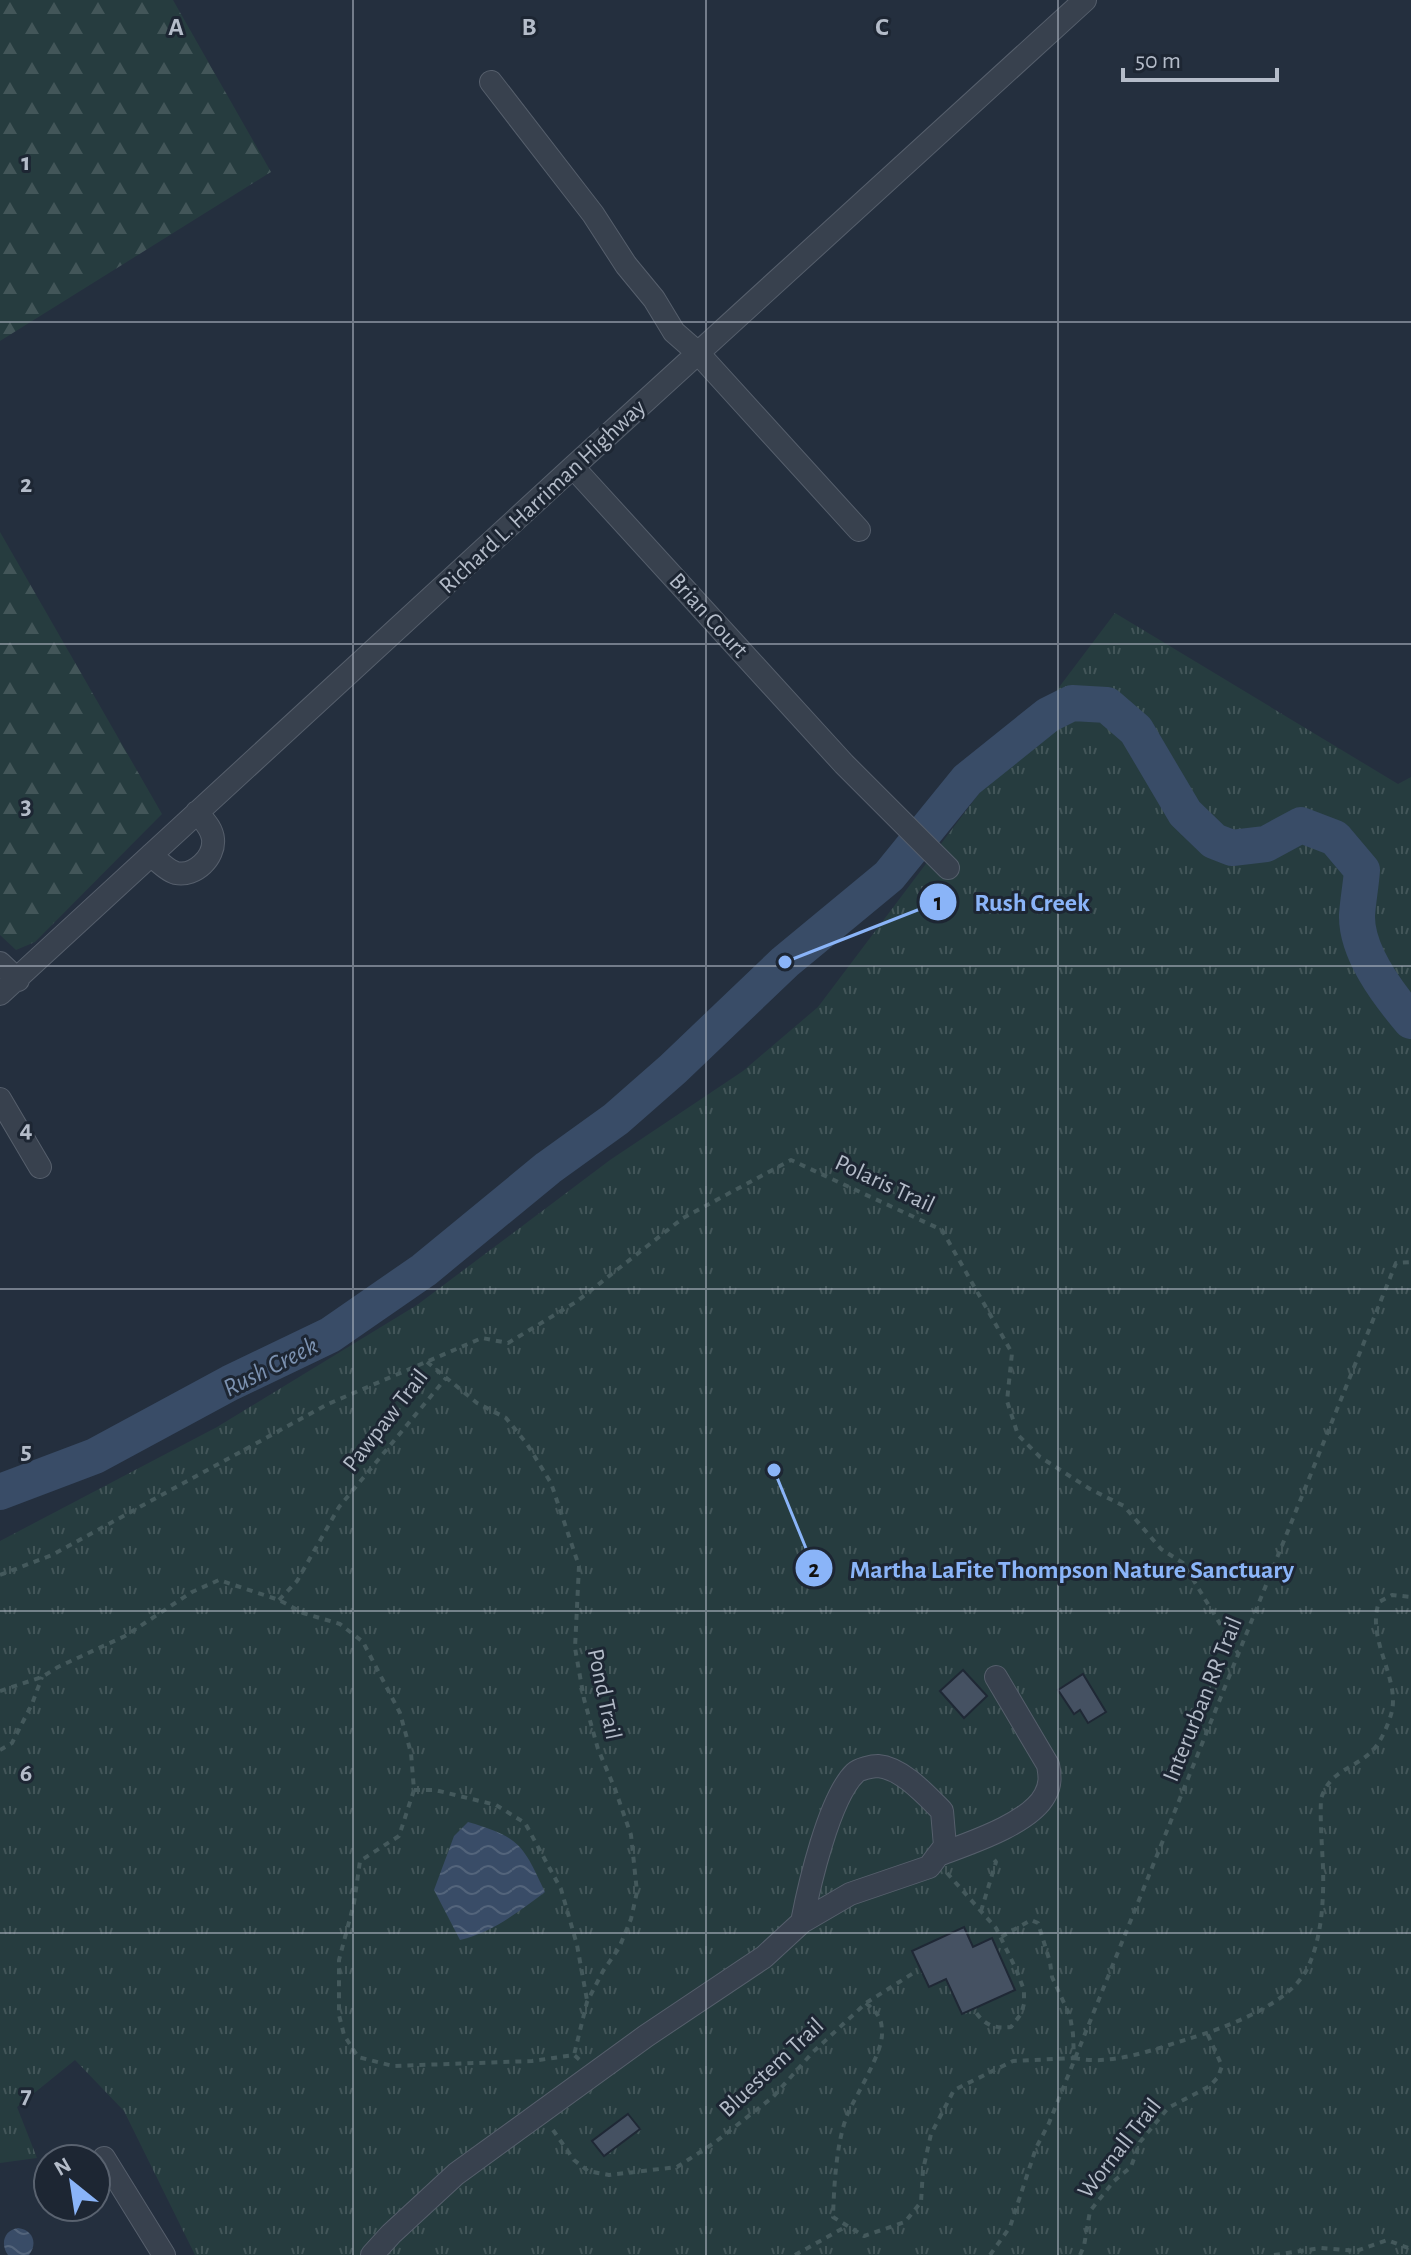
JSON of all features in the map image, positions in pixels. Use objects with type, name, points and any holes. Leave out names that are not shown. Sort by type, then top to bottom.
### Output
[{"type":"street","name":"Richard L. Harriman Highway","points":[[9,987],[1085,0]]},
{"type":"street","points":[[491,82],[593,214],[674,332],[698,353],[859,530]]},
{"type":"street","name":"Brian Court","points":[[573,467],[844,764],[948,868]]},
{"type":"street","points":[[151,855],[174,873],[185,874],[198,868],[209,857],[214,843],[211,830],[197,812]]},
{"type":"street","points":[[0,963],[9,987]]},
{"type":"street","points":[[0,1099],[40,1167]]},
{"type":"street","points":[[936,1858],[1022,1818],[1044,1797],[1051,1780],[1048,1765],[996,1677]]},
{"type":"street","points":[[372,2255],[456,2174],[594,2073],[764,1957],[802,1922],[850,1894],[929,1867],[945,1846],[942,1811],[901,1775],[877,1766],[857,1771],[844,1788],[830,1820],[814,1869],[802,1922]]},
{"type":"street","points":[[112,2171],[164,2255]]},
{"type":"path","name":"Polaris Trail","points":[[427,1362],[482,1338],[508,1343],[576,1302],[683,1218],[791,1160],[942,1230],[1012,1353],[1007,1401],[1018,1435],[1040,1457],[1090,1489],[1124,1506],[1161,1549],[1183,1563],[1239,1655]]},
{"type":"path","name":"Interurban RR Trail","points":[[1071,2059],[1239,1655],[1396,1263],[1411,1262]]},
{"type":"path","name":"Pawpaw Trail","points":[[0,1575],[52,1555],[328,1404],[427,1362],[446,1378],[339,1507],[297,1581],[279,1600]]},
{"type":"path","name":"Pond Trail","points":[[446,1378],[477,1403],[506,1418],[527,1444],[551,1483],[579,1566],[575,1648],[584,1699],[598,1749],[631,1835],[637,1892],[631,1919],[619,1948],[587,2002],[574,2055]]},
{"type":"path","points":[[0,1691],[42,1677],[125,1636],[192,1592],[219,1580],[340,1624],[363,1642],[400,1713],[411,1753],[414,1790],[399,1836],[360,1861],[354,1903],[339,1960],[339,2015],[344,2035],[358,2057],[393,2066],[532,2061],[574,2055],[594,2073]]},
{"type":"path","points":[[866,2003],[880,2016],[883,2038],[847,2116],[835,2174],[833,2217],[864,2236],[905,2222],[921,2202],[923,2170],[931,2134],[954,2090],[1013,2061],[1087,2061],[1126,2057],[1207,2033],[1273,2003],[1295,1986],[1306,1971],[1318,1933],[1322,1903],[1321,1799],[1325,1785],[1375,1749],[1392,1710],[1374,1614],[1379,1602],[1392,1595],[1411,1597]]},
{"type":"path","points":[[0,1750],[12,1743],[42,1677]]},
{"type":"path","name":"Pond Trail","points":[[414,1790],[435,1790],[496,1805],[525,1823],[561,1889],[577,1945],[587,2002]]},
{"type":"path","points":[[980,1913],[996,1862],[986,1855]]},
{"type":"path","points":[[936,1858],[996,1928],[1024,1990],[1021,2014],[1011,2027],[998,2028],[981,2021],[975,2011]]},
{"type":"path","points":[[990,2255],[1010,2227],[1036,2148],[1049,2123],[1071,2059],[1073,2034],[1070,2016],[1052,1977],[1038,1923],[1031,1920],[1001,1937]]},
{"type":"path","name":"Bluestem Trail","points":[[539,2112],[574,2160],[588,2171],[609,2175],[677,2167],[714,2143],[773,2097],[813,2052],[866,2003],[915,1972]]},
{"type":"path","name":"Wornall Trail","points":[[1080,2255],[1090,2211],[1114,2181],[1131,2167],[1140,2142],[1168,2108],[1210,2086],[1218,2077],[1222,2066],[1207,2033]]},
{"type":"path","points":[[795,2255],[847,2226]]},
{"type":"path","points":[[1274,2255],[1321,2248],[1356,2251],[1387,2240],[1411,2249]]},
{"type":"green space","points":[[0,0],[173,0],[271,172],[0,341]]},
{"type":"green space","points":[[0,532],[162,814],[35,942],[16,950],[0,935]]},
{"type":"green space","points":[[1115,613],[1398,784],[1411,777],[1411,2255],[195,2255],[124,2111],[75,2060],[17,2107],[32,2145],[32,2159],[0,2163],[0,1541],[217,1427],[417,1305],[610,1160],[743,1071],[818,1007]]},
{"type":"water","points":[[468,1822],[499,1833],[518,1845],[545,1892],[494,1927],[460,1940],[434,1890],[454,1836]]},
{"type":"water","points":[[18,2228],[27,2231],[32,2238],[29,2255],[8,2255],[6,2251],[4,2242],[7,2235]]},
{"type":"building","points":[[963,1670],[987,1696],[964,1718],[940,1691]]},
{"type":"building","points":[[1083,1674],[1106,1712],[1088,1723],[1080,1710],[1074,1714],[1058,1690]]},
{"type":"building","points":[[964,1927],[973,1947],[992,1938],[1015,1990],[962,2014],[946,1979],[929,1987],[912,1951]]},
{"type":"building","points":[[628,2114],[640,2129],[604,2156],[592,2141]]},
{"type":"waterway","name":"Rush Creek","points":[[0,1492],[95,1456],[230,1383],[330,1335],[424,1270],[548,1168],[616,1119],[785,962],[889,876],[967,780],[1048,715],[1072,703],[1107,705],[1136,730],[1185,813],[1214,841],[1232,848],[1266,844],[1301,825],[1335,838],[1362,870],[1357,915],[1358,929],[1368,958],[1411,1021]]},
{"type":"place","name":"Rush Creek","points":[[785,962]]},
{"type":"place","name":"Martha LaFite Thompson Nature Sanctuary","points":[[774,1470]]}]
